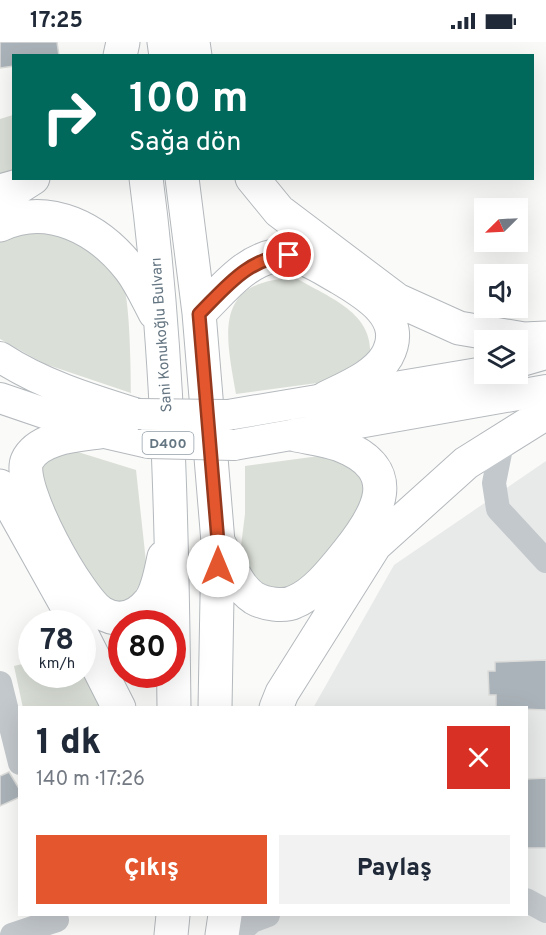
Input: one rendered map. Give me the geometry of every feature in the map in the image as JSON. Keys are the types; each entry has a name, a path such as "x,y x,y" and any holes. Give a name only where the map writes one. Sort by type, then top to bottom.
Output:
{"highway":[{"path":"0,191 22,185 30,180"},
{"name":"Sani Konukoğlu Bulvarı","path":"146,180 155,252 172,527 174,706"},
{"name":"D400","path":"182,180 199,314 218,542 215,706"},
{"path":"254,180 279,211 397,300 459,327 524,339 546,338"},
{"path":"0,225 19,220 55,217 96,236 131,271 160,321"},
{"path":"199,314 244,269 273,256 289,255 305,258 368,294 381,307 390,322 392,339 388,354 380,365 367,375 324,399"},
{"path":"277,706 282,693 375,545 466,463 546,413"},
{"path":"100,432 51,442 38,448 27,460 24,470 39,515 78,587 100,613 124,618 138,613 151,599 172,527"},
{"path":"218,542 241,585 255,599 276,604 294,603 311,591 335,568 364,531 381,495 379,478 370,462 340,445 296,435"},
{"path":"0,486 69,610"},
{"path":"96,663 118,706"},
{"path":"171,935 173,916"},
{"path":"206,935 207,916"},
{"path":"222,935 225,916"}],"main road":[{"path":"528,359 546,354"},
{"path":"0,357 22,371 71,393 138,414 228,416 474,374"},
{"path":"0,398 100,432 148,443 234,445 546,390"}],"street":[{"path":"502,442 494,483 498,508 546,561"},
{"path":"0,683 18,755"},
{"path":"528,892 546,892"},
{"path":"528,901 546,911"},
{"path":"237,935 252,921 264,916"},
{"path":"12,935 57,923"}],"shaded area":[{"path":"12,115 12,172 0,178 0,119"},
{"path":"62,230 88,247 111,268 123,286 129,320 131,393 45,364 0,339 0,242 7,236"},
{"path":"296,278 335,300 357,318 365,328 370,357 332,381 236,394 228,331 231,313 238,299 250,288 269,281"},
{"path":"65,448 136,470 147,571 132,597 116,605 106,598 84,568 38,476 46,455"},
{"path":"334,454 365,476 365,511 301,587 282,593 249,580 240,554 245,514 245,466"},
{"path":"546,461 546,935 231,935 232,916 528,916 528,706 314,706 394,565"},
{"path":"18,665 18,685 14,666"},
{"path":"96,687 104,706 23,706 19,688"}],"building":[{"path":"0,42 57,42 59,54 12,54 12,66 0,68"},
{"path":"546,660 546,710 528,709 528,706 496,706 496,695 489,695 488,671 495,671 495,662"},
{"path":"9,772 18,787 18,798 0,806 0,776"},
{"path":"546,778 546,848 528,848 528,779"}],"route":[{"path":"218,566 218,542 199,314 244,269 273,256 289,255"}]}
